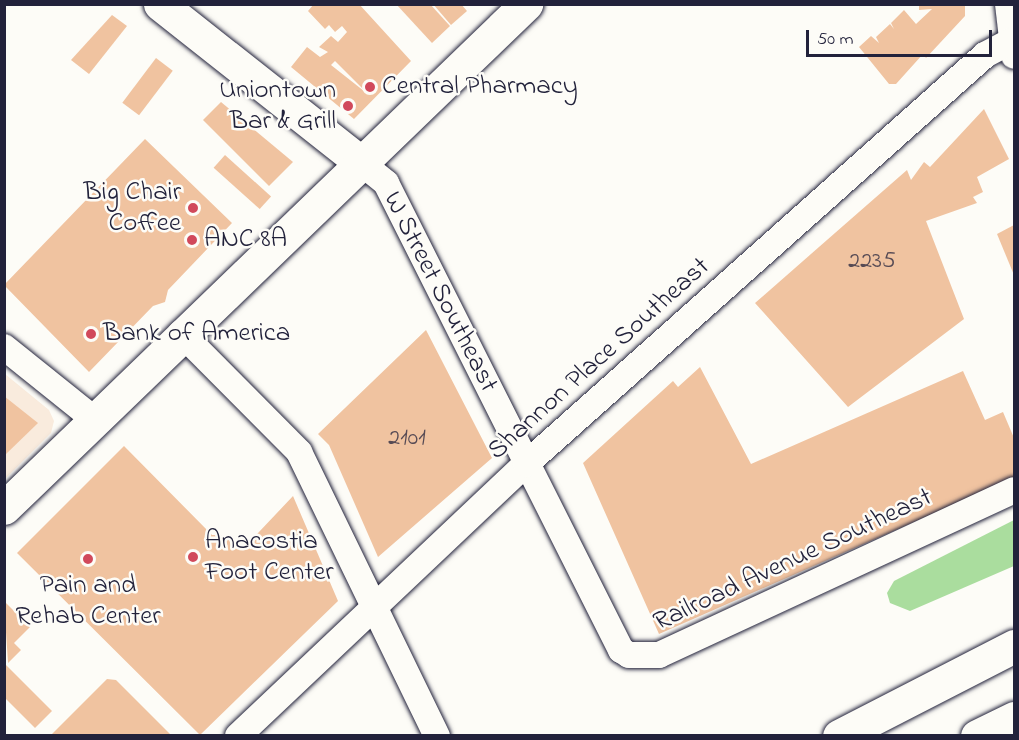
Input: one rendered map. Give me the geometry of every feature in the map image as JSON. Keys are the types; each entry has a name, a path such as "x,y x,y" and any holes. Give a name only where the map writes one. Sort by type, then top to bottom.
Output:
{"main road":[{"name":"W Street Southeast","path":"160,4 359,161"},
{"path":"4,508 359,161 526,4"},
{"path":"839,735 1014,646"},
{"path":"977,735 1014,717"}],"street":[{"path":"1008,4 1013,49"},
{"name":"Shannon Place Southeast","path":"238,735 371,606 526,464 985,55 1013,49"},
{"name":"W Street Southeast","path":"359,161 386,183 526,464"},
{"path":"181,333 299,452 371,606 437,735"},
{"path":"4,347 94,419"},
{"name":"Railroad Avenue Southeast","path":"526,464 621,650 636,657 659,655 1014,490"}],"shaded area":[{"path":"5,374 49,410 54,421 51,433 5,479"}],"green space":[{"path":"1014,520 1014,566 910,611 890,603 887,593 894,581"}],"building":[{"path":"314,4 359,4 411,61 354,119 291,67 307,47 320,57 328,52 319,47 331,36 338,42 347,32 342,26 335,32 329,25 325,29 308,11","holes":["335,61 369,95 331,65"]},
{"path":"396,4 430,4 450,26 432,43"},
{"path":"433,4 461,4 467,11 451,25"},
{"path":"919,4 965,4 965,16 926,58 923,54 896,84 889,84 859,47 871,36 879,43 876,37 890,24 894,29 891,23 904,10 916,24 932,9 919,10"},
{"path":"112,15 127,26 89,74 71,60"},
{"path":"156,58 173,71 139,115 122,103"},
{"path":"221,102 293,162 269,186 203,120"},
{"path":"984,109 1009,159 977,177 983,192 973,197 977,203 926,221 964,319 848,407 755,303 907,170 911,180 924,162 930,167"},
{"path":"145,139 232,223 168,290 165,302 153,306 89,372 4,285"},
{"path":"225,155 271,196 260,209 214,168"},
{"path":"1014,225 1014,275 997,234"},
{"path":"426,330 492,458 378,557 329,445 318,434"},
{"path":"700,367 751,464 963,371 985,420 1003,412 1014,438 1014,478 659,634 583,463 673,381 678,387"},
{"path":"4,396 38,423 4,456"},
{"path":"124,446 212,535 230,535 243,549 293,496 338,601 200,735 17,553"},
{"path":"4,601 30,627 14,643 21,650 8,663"},
{"path":"4,663 52,711 35,728 4,697"},
{"path":"107,679 116,680 172,736 50,736"}],"place":[{"name":"Central Pharmacy","path":"370,87"},
{"name":"Uniontown Bar & Grill","path":"348,106"},
{"name":"Big Chair Coffee","path":"193,208"},
{"name":"ANC 8A","path":"192,240"},
{"name":"Bank of America","path":"91,334"},
{"name":"Anacostia Foot Center","path":"193,557"},
{"name":"Pain and Rehab Center","path":"88,559"}]}
